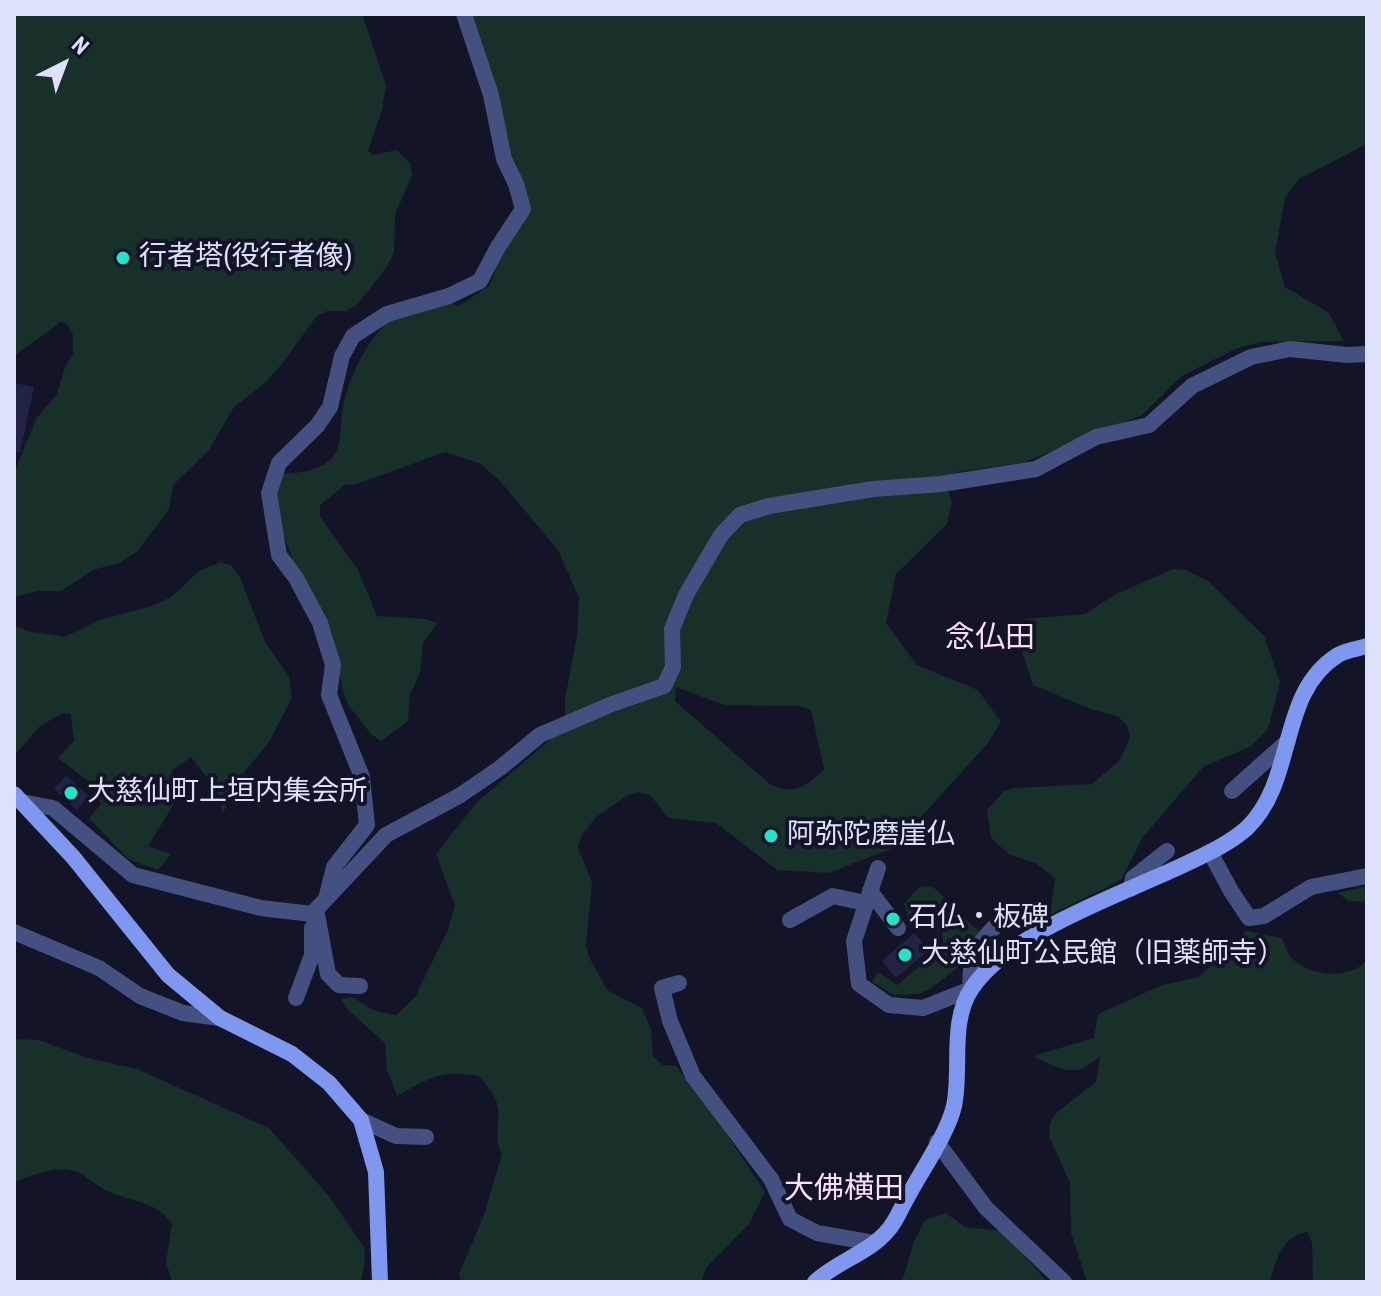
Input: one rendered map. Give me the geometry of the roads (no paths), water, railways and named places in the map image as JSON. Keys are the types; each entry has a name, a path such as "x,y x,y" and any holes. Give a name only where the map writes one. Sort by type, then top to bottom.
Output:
{"main road":[{"path":"815,1282 824,1273 874,1243 889,1229 937,1142 953,1108 958,1073 959,1017 971,989 995,962 1044,929 1210,852 1246,829 1263,809 1276,783 1302,694 1318,671 1341,654 1367,646"},
{"path":"18,798 73,857 168,975 220,1018 292,1054 329,1083 361,1120 376,1172 380,1282"}],"street":[{"path":"296,998 312,955 318,908 334,867 367,825 362,777 329,695 333,665 320,623 296,578 279,555 269,493 279,463 317,426 330,407 342,356 353,336 387,314 449,296 480,281 523,209 504,159 491,95 464,14"},
{"path":"18,798 53,808 133,875 261,908 318,908 386,835 459,796 540,735 664,686 673,667 672,629 686,595 721,535 740,515 769,506 873,489 941,484 1036,469 1096,437 1149,425 1192,386 1251,357 1290,349 1367,354"},
{"path":"1232,791 1288,741"},
{"path":"1131,889 1133,878 1167,851"},
{"path":"1210,852 1249,918 1264,916 1311,887 1367,876"},
{"path":"878,868 854,941 859,984 889,1005 923,1008 971,989 969,969 980,942 1009,912"},
{"path":"790,920 833,896 868,897 898,928"},
{"path":"318,908 328,974 339,985 360,986"},
{"path":"14,932 99,968 140,996 183,1013 220,1018"},
{"path":"679,983 662,988 670,1021 693,1076 771,1179 790,1219 817,1233 874,1243"},
{"path":"361,1120 396,1136 426,1137"},
{"path":"937,1142 986,1208 1064,1282"}],"place":[{"name":"行者塔(役行者像)","path":"123,258"},
{"name":"大慈仙町上垣内集会所","path":"71,793"},
{"name":"阿弥陀磨崖仏","path":"771,836"},
{"name":"石仏・板碑","path":"893,919"},
{"name":"大慈仙町公民館（旧薬師寺）","path":"905,955"}],"district":[{"name":"念仏田","path":"990,639"},
{"name":"大佛横田","path":"844,1190"}]}
